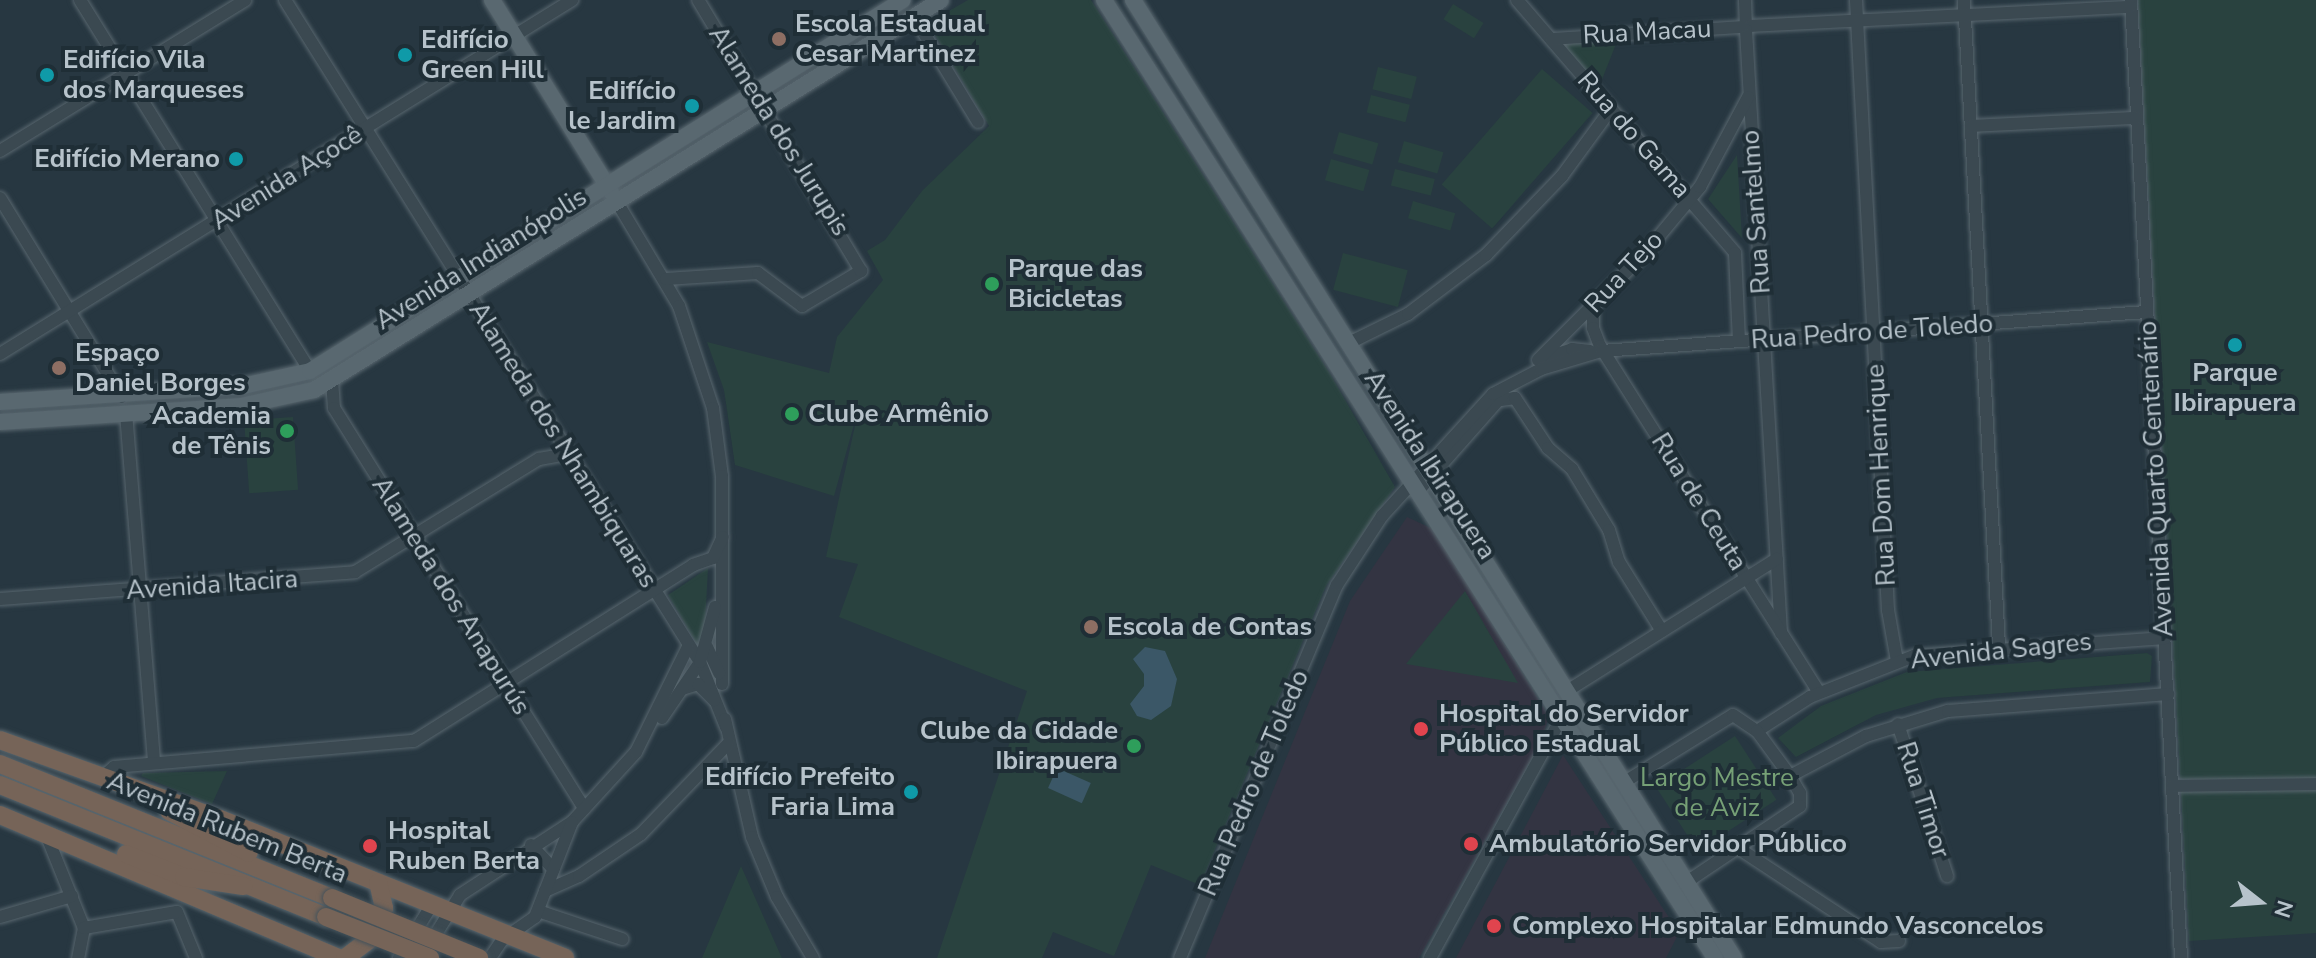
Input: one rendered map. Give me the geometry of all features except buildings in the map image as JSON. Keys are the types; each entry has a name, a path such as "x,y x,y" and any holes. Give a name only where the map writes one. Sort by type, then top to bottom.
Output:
{"highway":[{"name":"Avenida Rubem Berta","path":"0,740 84,770"},
{"name":"Avenida Rubem Berta","path":"0,764 479,958"},
{"path":"84,770 565,958"},
{"path":"84,770 196,824 290,880"},
{"name":"Avenida Rubem Berta","path":"0,785 430,958"},
{"path":"0,815 70,843 181,904 338,958"},
{"path":"70,843 93,842 201,882 254,885"},
{"path":"345,958 376,935 384,908 378,883"}],"main road":[{"path":"492,0 617,202"},
{"name":"Avenida Indianópolis","path":"0,402 124,405 265,403 332,380 941,0"},
{"name":"Avenida Ibirapuera","path":"1104,0 1715,958"},
{"name":"Avenida Ibirapuera","path":"1133,0 1734,958"},
{"name":"Avenida Indianópolis","path":"0,422 252,385 310,371 901,1"},
{"path":"1400,494 1418,488"},
{"path":"1562,717 1589,726"}],"street":[{"path":"80,0 310,371"},
{"path":"0,151 245,0"},
{"name":"Alameda dos Nhambiquaras","path":"285,0 566,454 700,662 726,727"},
{"name":"Avenida Açocê","path":"0,354 218,222 572,0"},
{"name":"Alameda dos Jurupis","path":"666,279 753,272 769,276 787,298 802,306 858,276 860,263 698,0"},
{"name":"Rua do Gama","path":"1517,0 1735,253"},
{"name":"Rua Santelmo","path":"1745,0 1781,633"},
{"name":"Rua Dom Henrique","path":"1856,0 1888,610 1897,661"},
{"path":"1964,0 1999,647"},
{"name":"Rua Macau","path":"1551,39 2131,4"},
{"name":"Avenida Quarto Centenário","path":"2131,4 2181,958"},
{"path":"914,17 978,122"},
{"name":"Rua Tejo","path":"1539,365 1690,200 1718,161 1749,94"},
{"path":"1349,343 1408,314 1486,255 1562,176 1611,109"},
{"path":"1971,126 2137,118"},
{"path":"0,198 124,405 154,762"},
{"path":"617,202 666,279 691,333 713,408 722,476 722,684 728,744 763,865 813,958"},
{"path":"1739,341 1735,253 1759,252"},
{"name":"Rua de Ceuta","path":"1593,306 1593,328 1600,352 1819,692"},
{"name":"Rua Pedro de Toledo","path":"1418,488 1428,469 1493,394 1539,365 1572,349 1600,352 2146,312"},
{"path":"1515,398 1519,387 1539,365"},
{"name":"Alameda dos Anapurús","path":"332,380 334,408 584,808"},
{"name":"Rua Pedro de Toledo","path":"1428,469 1501,400 1507,387"},
{"path":"1501,400 1515,398"},
{"path":"1515,398 1548,448 1572,469 1609,530 1619,562 1662,631"},
{"name":"Avenida Itacira","path":"0,599 336,576 355,572 539,459 566,454"},
{"name":"Rua Pedro de Toledo","path":"1180,958 1318,626 1353,558 1400,494"},
{"path":"103,777 114,767 154,762 402,745 506,684 653,590 713,558 723,537"},
{"path":"650,727 682,689 707,647 721,575 713,558"},
{"path":"1567,691 1777,559"},
{"name":"Avenida Sagres","path":"1757,731 1819,692 1897,661 1999,647 2165,638"},
{"path":"490,958 507,936 531,922 572,822 636,752 688,647"},
{"path":"707,647 722,684"},
{"path":"682,689 702,686 721,710"},
{"name":"Avenida Sagres","path":"1790,776 1898,724 1959,709 2168,694"},
{"path":"1623,783 1729,715 1743,717 1790,776 1800,793 1800,806 1687,882"},
{"path":"1430,958 1562,717"},
{"name":"Rua Timor","path":"1898,724 1947,876"},
{"path":"545,891 579,876 641,834 728,744"},
{"path":"2172,786 2316,784"},
{"path":"399,958 439,909 531,845 572,822"},
{"path":"46,833 84,928 78,958"},
{"path":"531,845 553,869"},
{"path":"1738,848 1881,942 1899,941"},
{"path":"0,917 72,896"},
{"path":"84,928 181,904 196,958"},
{"path":"421,958 439,909"},
{"path":"538,911 622,939"}],"shaded area":[{"name":"Hospital do Servidor Público Estadual","path":"1407,517 1433,529 1549,716 1541,742 1419,958 1205,958 1350,601"},
{"path":"1145,647 1165,651 1177,679 1171,706 1151,720 1137,716 1130,704 1144,686 1144,674 1133,659"},
{"name":"Hospital do Servidor Público Estadual","path":"1563,755 1679,933 1666,958 1456,958"},
{"path":"1057,768 1091,783 1082,803 1048,788"}],"green space":[{"path":"968,0 1091,0 1329,372 1395,487 1326,586 1200,885 1151,865 1114,956 1053,932 1042,958 937,958 1027,691 839,617 858,564 826,557 860,403 834,496 735,465 724,390 707,342 829,373 837,337 883,280 867,251 885,240 922,191 989,126 928,23"},
{"name":"Parque Ibirapuera","path":"2138,0 2316,0 2316,933 2189,941"},
{"path":"1453,4 1484,23 1474,38 1443,19"},
{"path":"1618,39 1599,87 1561,43"},
{"path":"1378,67 1417,77 1411,99 1372,89"},
{"path":"1542,69 1593,113 1492,228 1442,184"},
{"path":"1371,95 1410,105 1405,122 1367,112"},
{"path":"1339,132 1378,143 1372,164 1333,153"},
{"path":"1404,141 1443,152 1437,173 1398,162"},
{"path":"1737,155 1742,238 1708,199"},
{"path":"1331,159 1369,170 1363,191 1325,180"},
{"path":"1395,169 1435,179 1431,195 1391,185"},
{"path":"1413,201 1455,213 1450,230 1408,218"},
{"path":"1343,253 1408,270 1398,307 1333,290"},
{"path":"293,417 298,490 249,493 244,420"},
{"path":"708,568 704,643 698,646 668,595"},
{"path":"1465,591 1518,683 1406,664"},
{"path":"2147,653 2152,656 2150,682 1937,698 1876,715 1796,757 1778,738 1821,706 1907,672"},
{"name":"Largo Mestre de Aviz","path":"1735,736 1776,800 1698,851 1656,787"},
{"path":"227,771 212,804 141,776 143,773"},
{"path":"741,866 781,956 782,958 702,958"}],"place":[{"name":"Escola Estadual Cesar Martinez","path":"779,39"},
{"name":"Edifício Green Hill","path":"405,55"},
{"name":"Edifício Vila dos Marqueses","path":"47,75"},
{"name":"Edifício le Jardim","path":"692,106"},
{"name":"Edifício Merano","path":"236,159"},
{"name":"Parque das Bicicletas","path":"992,284"},
{"name":"Parque Ibirapuera","path":"2235,345"},
{"name":"Espaço Daniel Borges","path":"59,368"},
{"name":"Clube Armênio","path":"792,414"},
{"name":"Academia de Tênis","path":"287,431"},
{"name":"Escola de Contas","path":"1091,627"},
{"name":"Hospital do Servidor Público Estadual","path":"1421,729"},
{"name":"Clube da Cidade Ibirapuera","path":"1134,746"},
{"name":"Edifício Prefeito Faria Lima","path":"911,792"},
{"name":"Ambulatório Servidor Público","path":"1471,844"},
{"name":"Hospital Ruben Berta","path":"370,846"},
{"name":"Complexo Hospitalar Edmundo Vasconcelos","path":"1494,926"}]}
